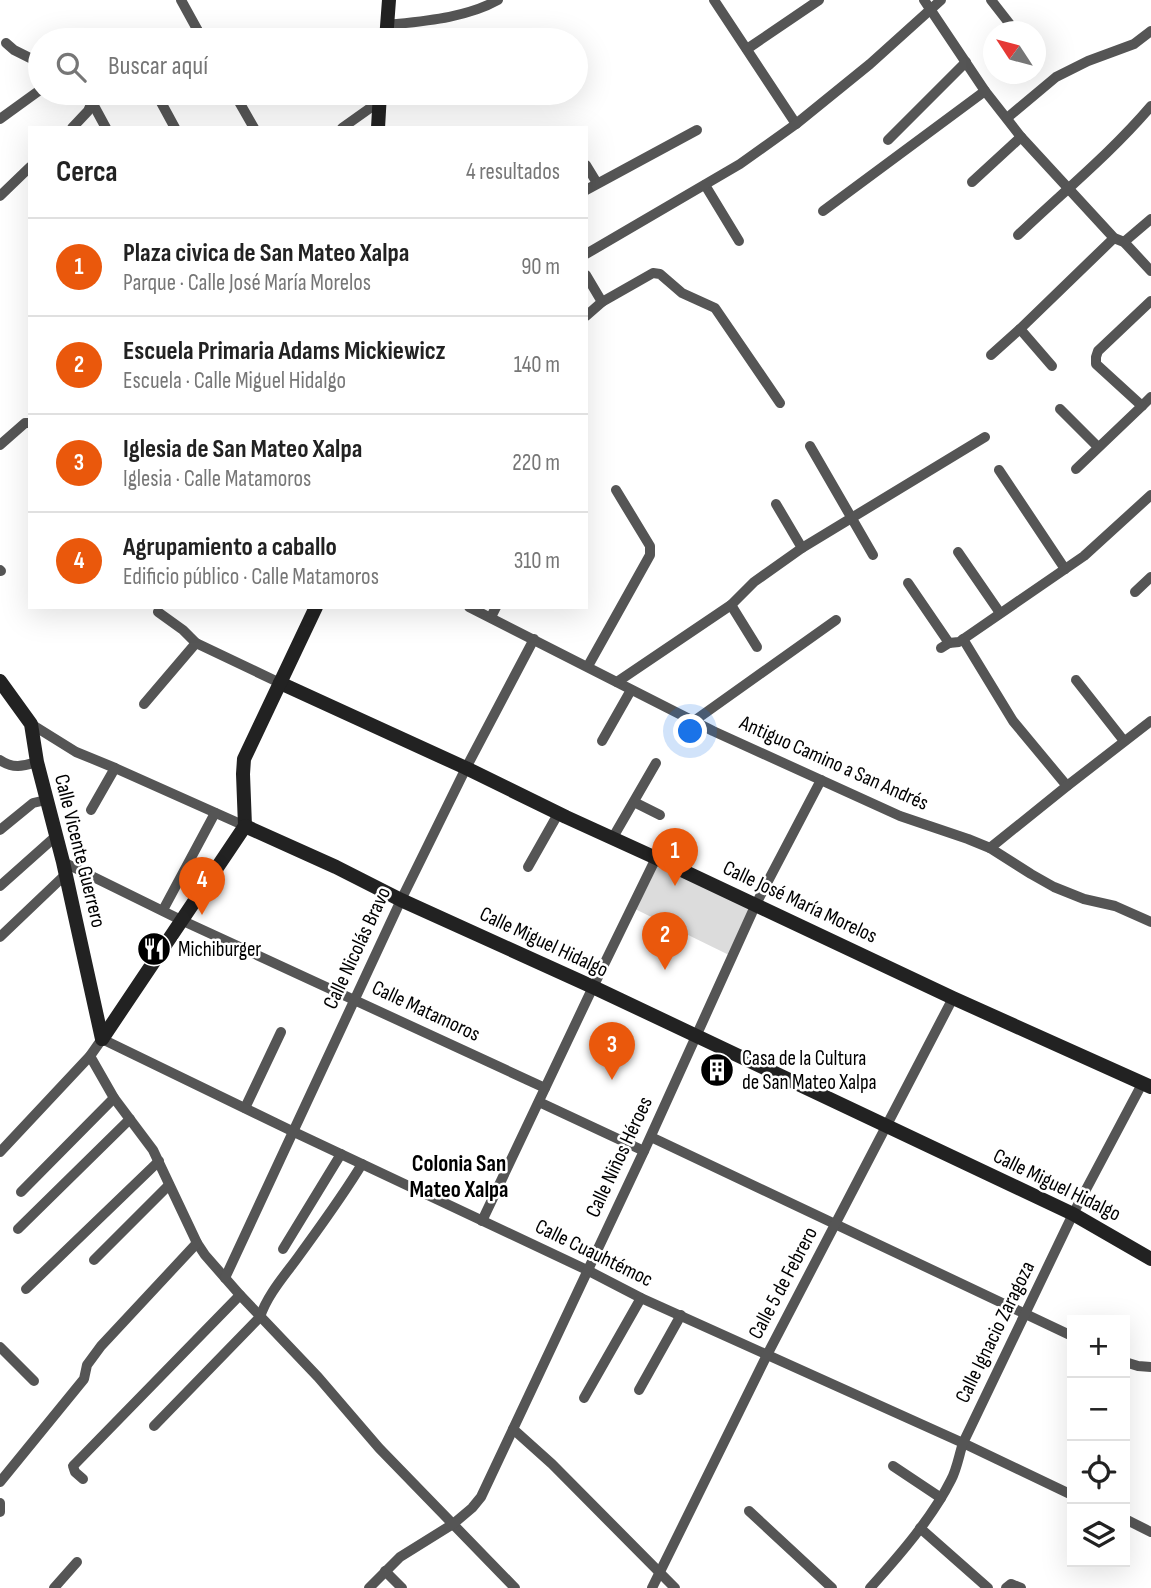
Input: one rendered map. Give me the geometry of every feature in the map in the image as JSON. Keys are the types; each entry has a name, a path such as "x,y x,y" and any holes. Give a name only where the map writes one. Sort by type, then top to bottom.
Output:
{"main road":[{"path":"387,28 389,0"},
{"path":"378,126 379,105"},
{"path":"102,1039 245,826 244,759 315,609"},
{"name":"Calle Vicente Guerrero","path":"0,681 31,724 37,762 102,1039"},
{"name":"Calle José María Morelos","path":"279,683 1146,1086"},
{"name":"Calle Miguel Hidalgo","path":"245,826 1073,1214 1151,1258"}],"street":[{"path":"181,0 196,28"},
{"path":"387,25 458,14 498,0"},
{"path":"714,0 796,124"},
{"path":"747,49 819,0"},
{"path":"924,0 985,91 1021,136 1114,238 1124,242 1151,271"},
{"path":"588,253 740,164 796,124 870,64 941,0"},
{"path":"991,0 1007,21"},
{"path":"1007,118 1056,77 1088,61 1135,44 1151,31"},
{"path":"6,43 28,57"},
{"path":"888,140 966,62"},
{"path":"823,211 985,91"},
{"path":"0,119 28,99"},
{"path":"74,126 92,105"},
{"path":"94,105 105,126"},
{"path":"163,105 174,126"},
{"path":"240,105 253,126"},
{"path":"344,126 370,105"},
{"path":"1018,234 1149,113"},
{"path":"588,189 697,130"},
{"path":"972,181 1021,136"},
{"path":"588,168 597,183"},
{"path":"0,196 28,169"},
{"path":"705,185 739,240"},
{"path":"1124,242 1151,219"},
{"path":"991,355 1114,238"},
{"path":"588,314 603,302 653,273 660,274 682,293 715,308 780,403"},
{"path":"588,278 603,302"},
{"path":"1142,406 1097,363 1096,357 1098,351 1151,302"},
{"path":"1020,329 1052,366"},
{"path":"1076,469 1151,397"},
{"path":"1060,409 1098,447"},
{"path":"0,445 28,423"},
{"path":"617,682 730,605 754,582 802,548 985,437"},
{"path":"810,446 873,555"},
{"path":"999,470 1065,569"},
{"path":"588,666 650,555 650,546 616,490"},
{"path":"908,583 945,645 955,643 1084,556 1151,495"},
{"path":"776,504 802,548"},
{"path":"958,552 1000,613"},
{"path":"1135,592 1151,577"},
{"path":"730,605 757,647"},
{"path":"158,612 197,643 279,683"},
{"name":"Antiguo Camino a San Andrés","path":"493,612 534,639 694,721 900,816 990,848 1054,887 1084,899 1115,906 1151,922"},
{"path":"694,721 836,620"},
{"name":"Calle Nicolás Bravo","path":"226,1278 401,900 534,639"},
{"path":"963,639 1013,721 1067,786"},
{"path":"144,704 197,643"},
{"path":"1076,680 1124,741"},
{"path":"603,741 631,690"},
{"path":"990,848 1151,721"},
{"name":"Calle Miguel Hidalgo","path":"31,724 76,752 245,826"},
{"path":"0,760 13,766 37,762"},
{"path":"612,839 656,763"},
{"path":"91,810 116,768"},
{"name":"Calle Niños Héroes","path":"369,1588 400,1557 453,1524 481,1497 651,1137 755,904 821,780"},
{"path":"0,830 33,803 46,800"},
{"path":"634,802 660,815"},
{"path":"163,911 215,813"},
{"path":"528,867 558,814"},
{"path":"0,886 55,837"},
{"path":"482,1221 656,858"},
{"path":"0,937 64,868"},
{"name":"Calle Matamoros","path":"64,868 545,1087"},
{"name":"Calle 5 de Febrero","path":"652,1588 767,1355 953,998"},
{"path":"245,1108 281,1032"},
{"path":"0,1152 90,1056 102,1039"},
{"name":"Calle Cuauhtémoc","path":"102,1039 587,1270 640,1298 1067,1493"},
{"path":"90,1056 114,1098 153,1150 197,1243 240,1296 318,1377 379,1448 515,1588"},
{"name":"Calle Ignacio Zaragoza","path":"870,1588 942,1498 953,1477 962,1443 1073,1214 1146,1086"},
{"path":"20,1192 114,1098"},
{"path":"539,1102 644,1151"},
{"path":"18,1229 130,1119"},
{"path":"651,1137 1067,1334"},
{"path":"282,1249 341,1154"},
{"path":"26,1289 159,1161"},
{"path":"154,1426 260,1317 275,1289 362,1164"},
{"path":"94,1260 169,1185"},
{"path":"0,1482 84,1379 87,1365 101,1346 197,1243"},
{"path":"83,1479 73,1466 240,1296"},
{"path":"584,1398 640,1298"},
{"path":"639,1390 681,1315"},
{"path":"0,1347 34,1381"},
{"path":"1130,1364 1151,1367"},
{"path":"513,1429 552,1464 674,1588"},
{"path":"893,1466 942,1498"},
{"path":"0,1503 0,1512"},
{"path":"749,1511 832,1588"},
{"path":"1130,1522 1151,1532"},
{"path":"920,1528 988,1588"},
{"path":"54,1588 77,1562"},
{"path":"385,1572 402,1588"},
{"path":"1006,1588 1011,1584 1021,1588"}],"shaded area":[{"path":"656,863 752,910 729,955 635,909"}],"place":[{"name":"Plaza civica de San Mateo Xalpa","path":"675,886"},
{"name":"Agrupamiento a caballo","path":"202,915"},
{"name":"Michiburger","path":"154,949"},
{"name":"Escuela Primaria Adams Mickiewicz","path":"665,970"},
{"name":"Casa de la Cultura de San Mateo Xalpa","path":"717,1070"},
{"name":"Iglesia de San Mateo Xalpa","path":"612,1080"}],"district":[{"name":"Colonia San Mateo Xalpa","path":"459,1177"}]}
